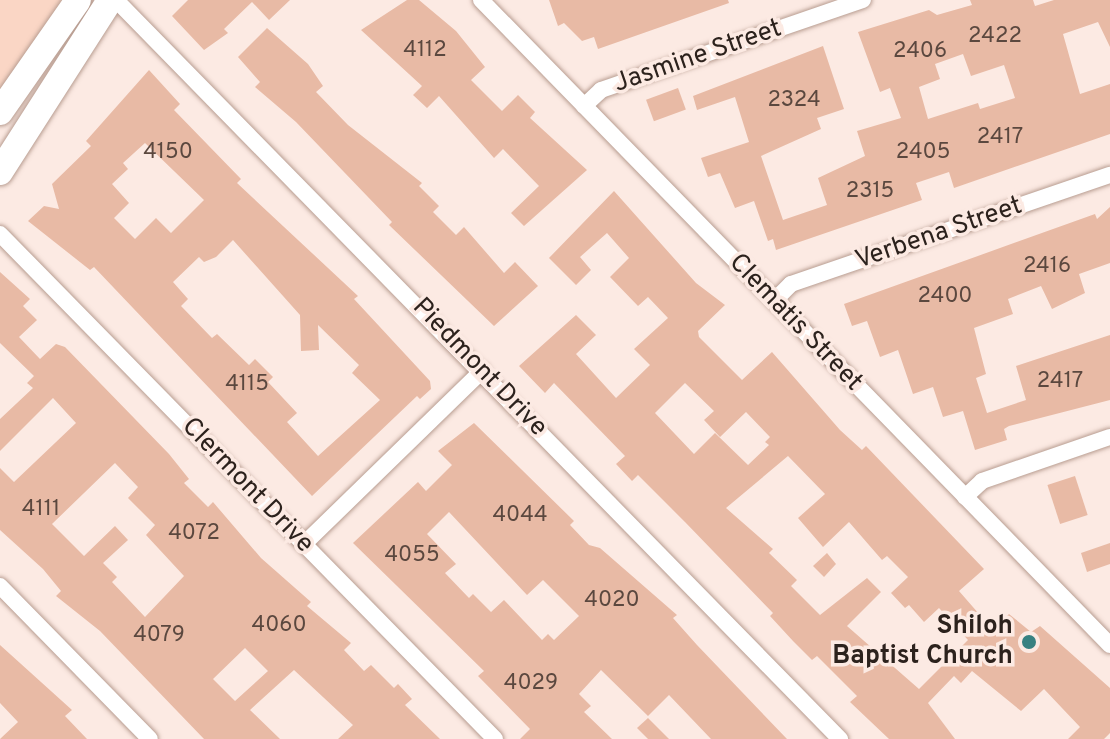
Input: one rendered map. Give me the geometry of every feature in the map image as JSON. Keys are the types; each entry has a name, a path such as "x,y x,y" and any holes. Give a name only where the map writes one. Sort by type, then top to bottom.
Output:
{"main road":[{"path":"0,112 78,0"},
{"path":"0,172 110,0"}],"street":[{"name":"Piedmont Drive","path":"116,0 840,739"},
{"name":"Clematis Street","path":"481,0 1110,645"},
{"name":"Jasmine Street","path":"584,106 601,90 863,0"},
{"name":"Verbena Street","path":"774,301 791,284 1110,175"},
{"name":"Clermont Drive","path":"0,234 495,739"},
{"path":"304,544 482,371"},
{"path":"965,497 982,481 1110,437"},
{"path":"0,586 150,739"}],"shaded area":[{"path":"0,0 78,0 0,112"}],"building":[{"path":"188,0 290,0 269,20 252,2 224,29 228,33 204,50 172,16"},
{"path":"407,0 419,0 456,31 485,67 471,80 502,111 518,95 535,112 530,118 587,170 524,226 511,213 539,186 503,149 494,158 439,96 427,108 413,95 422,86 361,30"},
{"path":"549,0 728,0 729,3 598,49 594,37 582,41 564,23 558,26"},
{"path":"970,0 1033,0 1035,6 1054,0 1110,0 1110,47 1098,22 1063,34 1080,94 1110,84 1110,134 954,188 949,172 916,183 922,200 776,250 773,239 768,241 754,201 735,208 720,173 708,177 701,158 749,142 735,97 697,110 693,96 823,46 844,109 817,118 821,129 761,156 783,220 827,205 818,178 865,156 857,131 901,118 890,88 880,92 858,32 929,10 937,15 972,5","holes":["963,54 971,76 1004,65 1015,98 980,109 978,103 928,119 919,87 940,79 935,64"]},
{"path":"267,28 308,64 323,86 316,92 348,125 422,183 419,186 439,206 433,212 456,235 464,227 504,273 515,262 538,286 494,326 389,225 392,222 296,122 255,87 260,82 238,57"},
{"path":"149,70 180,104 174,110 241,179 237,183 358,296 354,299 430,381 431,389 420,399 417,396 312,496 94,267 90,270 28,221 44,206 59,209 52,184 91,146 86,141","holes":["145,143 204,200 171,233 156,218 135,239 114,218 129,203 112,184 128,169 123,163","233,240 300,315 301,351 319,350 318,325 359,365 352,373 380,400 318,456 287,422 297,413 268,382 273,377 255,359 249,365 217,334 212,338 181,306 188,299 173,282 199,257 204,262 216,257"]},
{"path":"678,88 686,110 654,121 646,100"},
{"path":"614,191 696,283 725,305 698,331 699,337 742,380 772,352 840,430 862,450 866,446 984,569 959,591 993,630 1009,614 1031,632 1040,626 1110,688 1110,733 1104,739 1068,739 1080,727 1044,689 1021,711 972,671 961,683 954,676 928,703 955,739 889,739 850,702 857,696 817,656 812,660 793,641 770,616 773,613 685,522 638,475 632,481 616,464 625,456 554,383 545,393 519,366 576,315 596,335 576,354 616,398 650,365 634,349 668,318 648,297 638,306 610,277 629,258 607,233 580,257 591,270 576,285 549,258","holes":["685,383 714,411 704,420 720,437 746,412 770,437 765,442 769,445 748,465 715,433 694,454 655,413","788,456 825,494 798,518 823,547 849,522 882,560 887,556 908,577 891,593 905,608 909,605 924,622 939,608 968,640 919,689 847,626 881,592 867,578 820,615 791,586 797,580 769,553 773,549 726,508"]},
{"path":"1110,207 1110,263 1079,274 1085,293 1052,309 1041,286 1008,299 1013,314 974,328 986,374 976,378 987,413 1026,400 1016,366 1110,335 1110,400 1009,426 1004,429 1007,440 975,450 963,411 943,417 933,387 913,394 898,350 880,357 867,321 852,326 844,304 1095,214 1097,219"},
{"path":"0,272 30,299 23,306 37,320 19,337 40,359 56,344 65,347 169,454 189,479 184,483 208,507 213,502 261,558 311,602 307,606 351,643 344,650 364,671 371,665 394,688 398,684 412,699 405,705 440,739 338,739 353,725 294,670 250,710 280,739 204,739 100,631 56,596 61,591 43,569 0,530 0,468 14,482 76,423 53,398 0,451 0,419 33,388 27,383 34,376 0,343","holes":["115,463 138,487 128,498 155,525 146,535 184,576 145,617 112,582 117,577 103,563 128,540 115,526 84,556 52,524","245,648 268,671 235,701 213,679"]},
{"path":"474,423 574,521 570,525 589,545 600,548 677,615 673,618 787,739 711,739 669,695 648,716 601,670 579,694 591,706 584,712 612,739 520,739 530,729 478,676 484,671 353,543 418,482 426,491 452,465 438,451","holes":["449,512 527,595 543,580 579,616 554,640 548,634 542,640 504,600 491,612 473,594 469,598 445,573 456,564 427,534"]},
{"path":"1075,476 1088,515 1060,524 1047,485"},
{"path":"1110,543 1110,564 1087,572 1081,553"},
{"path":"827,553 836,564 824,577 813,566"},
{"path":"0,645 72,710 65,716 87,739 0,739 18,722 0,703"},
{"path":"648,718 669,739 648,739 637,728"}],"place":[{"name":"Shiloh Baptist Church","path":"1029,642"}]}
